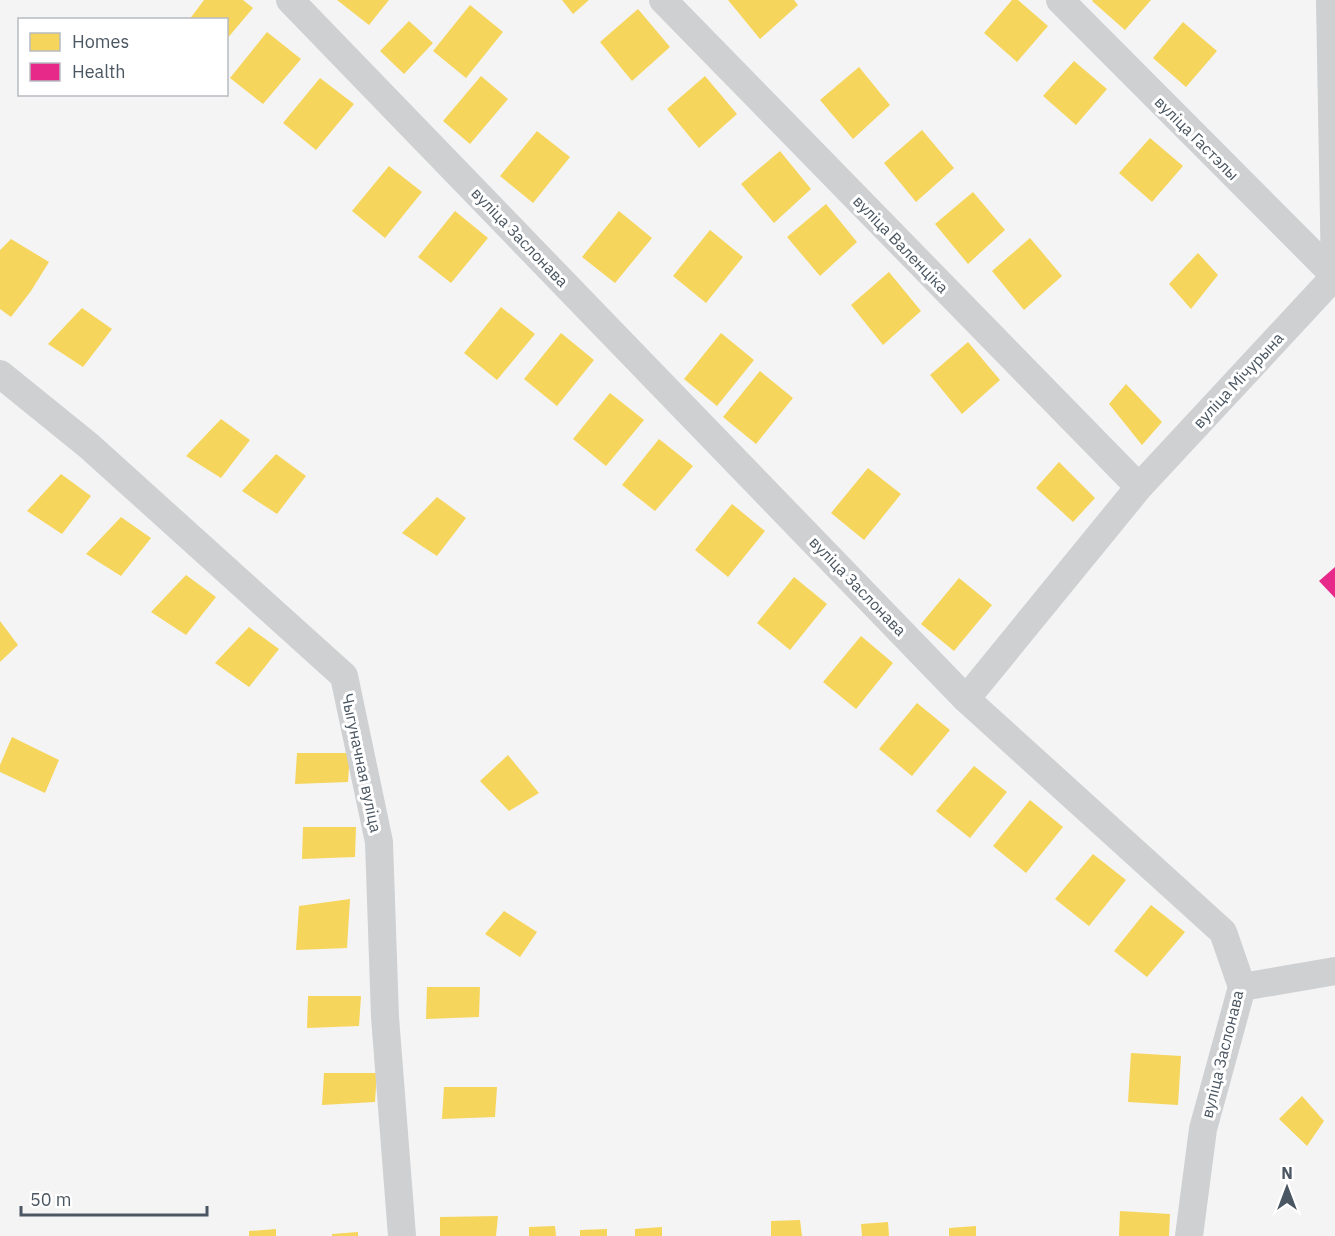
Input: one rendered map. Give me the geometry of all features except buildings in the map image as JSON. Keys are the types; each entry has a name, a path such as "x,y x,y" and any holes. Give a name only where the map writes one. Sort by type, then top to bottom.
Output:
{"street":[{"name":"вуліца Заслонава","path":"290,0 966,699 1222,932 1242,987 1203,1129 1189,1236"},
{"name":"вуліца Валенціка","path":"663,0 1139,487"},
{"name":"вуліца Гастэлы","path":"1060,0 1335,276"},
{"path":"1330,0 1335,276"},
{"name":"вуліца Мічурына","path":"966,699 1139,487 1335,276"},
{"name":"Чыгуначная вуліца","path":"0,374 89,446 344,676 379,842 385,1017 402,1236"},
{"path":"1242,987 1335,971"}]}
